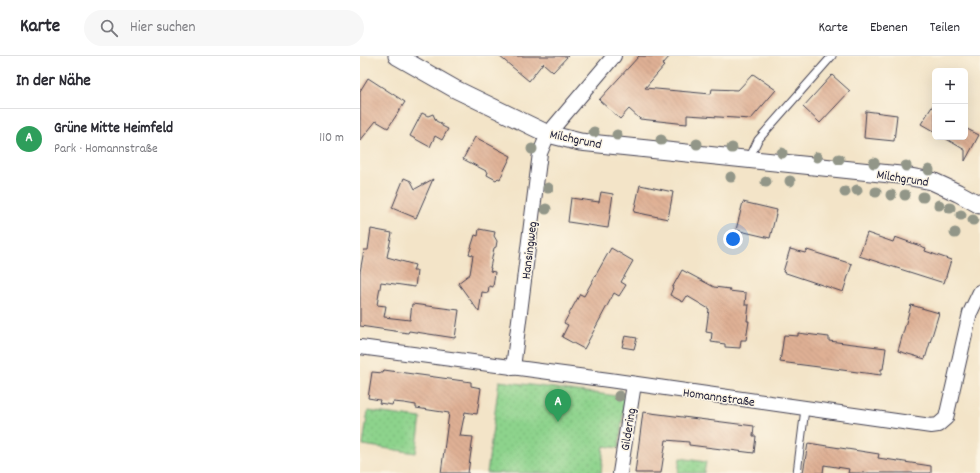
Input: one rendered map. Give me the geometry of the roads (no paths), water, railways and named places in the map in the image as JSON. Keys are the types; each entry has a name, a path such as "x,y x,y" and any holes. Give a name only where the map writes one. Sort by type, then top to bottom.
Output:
{"street":[{"name":"Milchgrund","path":"397,56 455,89 548,134 580,142 900,175 932,181 980,205"},
{"name":"Hansingweg","path":"513,368 540,153 548,134 614,56"},
{"name":"Homannstraße","path":"360,347 609,380 931,426 938,425 946,418 970,313 980,292"},
{"name":"Gildering","path":"620,473 634,384"}],"lane":[{"path":"749,160 758,140 832,56"},
{"path":"797,473 805,409"}],"place":[{"name":"Grüne Mitte Heimfeld","path":"558,422"}]}
